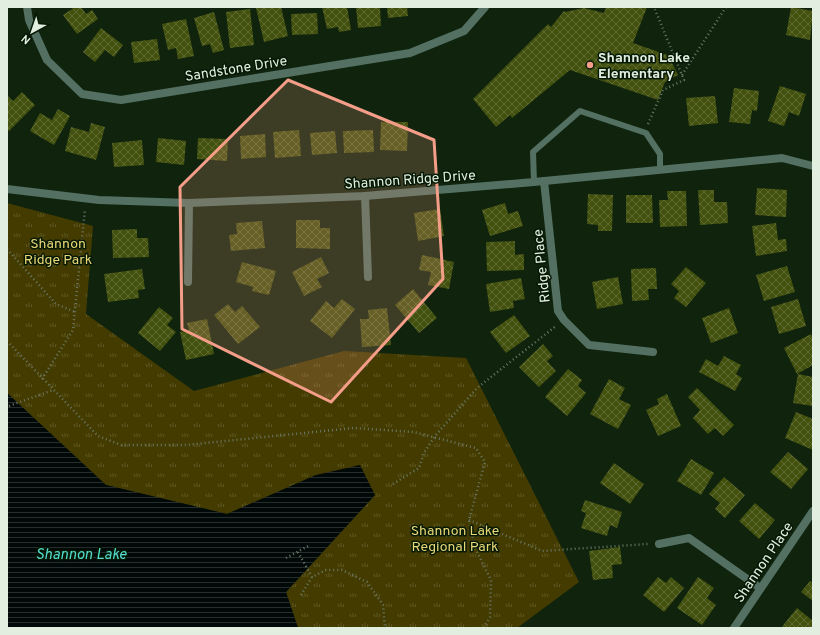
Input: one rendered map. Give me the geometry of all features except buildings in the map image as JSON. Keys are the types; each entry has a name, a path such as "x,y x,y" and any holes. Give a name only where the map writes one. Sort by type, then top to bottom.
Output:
{"street":[{"name":"Sandstone Drive","path":"27,7 29,20 47,60 82,94 121,100 410,53 464,31 485,7"},
{"name":"Shannon Ridge Drive","path":"7,189 86,199 189,203 364,196 534,182 782,158 813,166"},
{"name":"Ridge Place","path":"544,181 558,311 564,320 589,345 653,352"},
{"path":"364,196 368,277"},
{"path":"188,282 189,203"},
{"name":"Shannon Place","path":"734,628 813,511"},
{"path":"659,544 689,538 760,588"}],"lane":[{"path":"534,182 533,152 580,111 646,133 660,154 660,170"}],"path":[{"path":"641,122 648,124 664,90 684,80 654,7"},
{"path":"682,76 726,7"},
{"path":"42,379 73,330 86,199"},
{"path":"7,249 56,304 75,312"},
{"path":"393,484 419,468 424,453 435,436 477,388 564,320"},
{"path":"7,341 98,436 121,445 186,445 353,428 414,432 435,436 476,448 485,462 469,520 475,548 491,580 490,617 484,628"},
{"path":"9,406 53,390"},
{"path":"469,520 542,551 659,544"},
{"path":"286,558 310,545"},
{"path":"298,552 312,577"},
{"path":"301,595 312,577 326,570 342,570 367,582 383,605 385,628"}],"highlighted area":[{"path":"288,80 434,140 443,279 331,402 182,329 180,187"}],"green space":[{"name":"Shannon Lake Regional Park","path":"7,203 93,226 86,314 194,391 344,351 466,358 579,582 517,628 298,628 286,592 375,495 316,475 227,514 106,485 7,393"}],"water":[{"name":"Shannon Lake","path":"7,393 106,485 227,514 316,475 360,465 375,495 286,592 298,628 7,628"}],"place":[{"name":"Shannon Lake Elementary","path":"590,65"}],"park label":[{"name":"Shannon Ridge Park","path":"58,252"}]}
